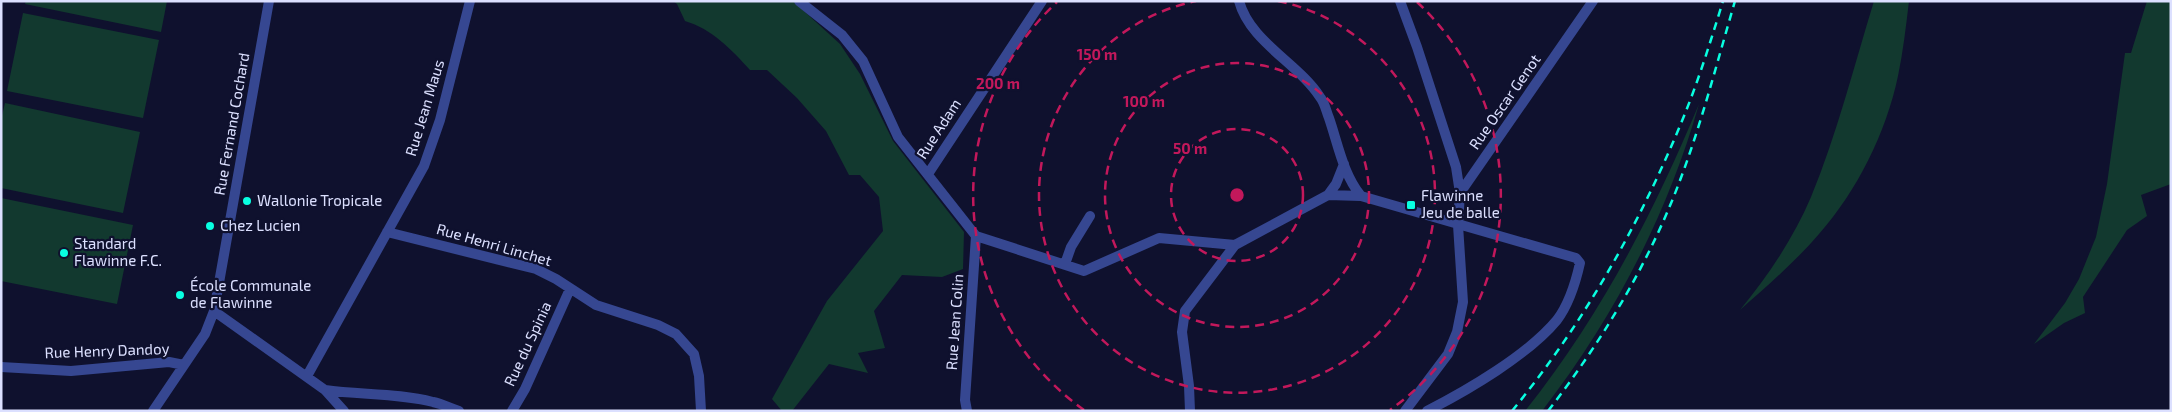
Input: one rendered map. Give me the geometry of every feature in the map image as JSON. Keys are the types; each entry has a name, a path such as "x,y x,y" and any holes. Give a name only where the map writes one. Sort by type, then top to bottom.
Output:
{"street":[{"name":"Rue Fernand Cochard","path":"153,411 205,334 214,311 269,1"},
{"name":"Rue Jean Maus","path":"307,376 424,166 440,120 470,1"},
{"path":"799,1 842,35 863,61 898,137 976,236 1084,271 1159,238 1235,245"},
{"name":"Rue Adam","path":"928,174 1042,1"},
{"path":"1239,1 1258,35 1308,79 1322,99 1344,164 1355,189 1361,196"},
{"path":"1400,1 1456,167 1460,193 1458,225 1463,302 1458,332 1448,354 1405,411"},
{"name":"Rue Oscar Genot","path":"1460,193 1593,1"},
{"path":"1190,411 1190,386 1182,332 1185,311 1235,245 1328,195 1336,184 1344,164"},
{"path":"1328,195 1361,196 1576,258 1580,263 1575,282 1557,319 1533,343 1471,388 1427,411"},
{"path":"1065,264 1071,247 1090,216"},
{"name":"Rue Henri Linchet","path":"387,232 536,269 596,304 676,334 694,354 699,376 701,411"},
{"name":"Rue Jean Colin","path":"967,411 965,400 976,236"},
{"name":"Rue du Spinia","path":"512,411 525,389 570,289"},
{"path":"214,311 307,376 325,390 344,411"},
{"name":"Rue Henry Dandoy","path":"1,367 71,371 168,362 184,365"},
{"path":"325,390 399,396 433,402 459,411"}],"green space":[{"path":"26,1 167,1 161,32 25,4"},
{"path":"673,1 793,1 840,44 860,74 893,141 964,232 963,269 942,277 902,275 874,311 885,348 858,353 868,373 829,364 792,411 782,411 772,399 827,301 883,231 879,197 860,175 849,175 826,131 797,98 767,70 750,70 728,47 712,34 685,21 677,4"},
{"path":"1874,1 1909,1 1898,76 1878,140 1858,180 1833,217 1781,274 1740,310 1779,256 1796,228 1811,197 1837,124"},
{"path":"2147,1 2171,1 2171,184 2141,195 2147,216 2127,230 2083,297 2085,313 2064,323 2034,344 2065,303 2079,279 2096,237 2107,184 2125,53 2131,53"},
{"path":"23,13 159,40 143,118 7,91"},
{"path":"5,103 140,132 123,213 1,188 1,120"},
{"path":"1699,104 1686,146 1654,226 1614,303 1568,376 1542,411 1525,411 1577,339 1623,264 1663,185"},
{"name":"Standard Flawinne F.C.","path":"1,198 133,225 117,304 1,281"}],"railway":[{"path":"1512,411 1563,343 1587,307 1630,233 1684,116 1700,74 1723,1"},
{"path":"1548,411 1606,328 1656,238 1690,154 1735,1"}],"place":[{"name":"Wallonie Tropicale","path":"247,201"},
{"name":"Flawinne Jeu de balle","path":"1411,205"},
{"name":"Chez Lucien","path":"210,226"},
{"name":"Standard Flawinne F.C.","path":"64,253"},
{"name":"École Communale de Flawinne","path":"180,295"}]}
